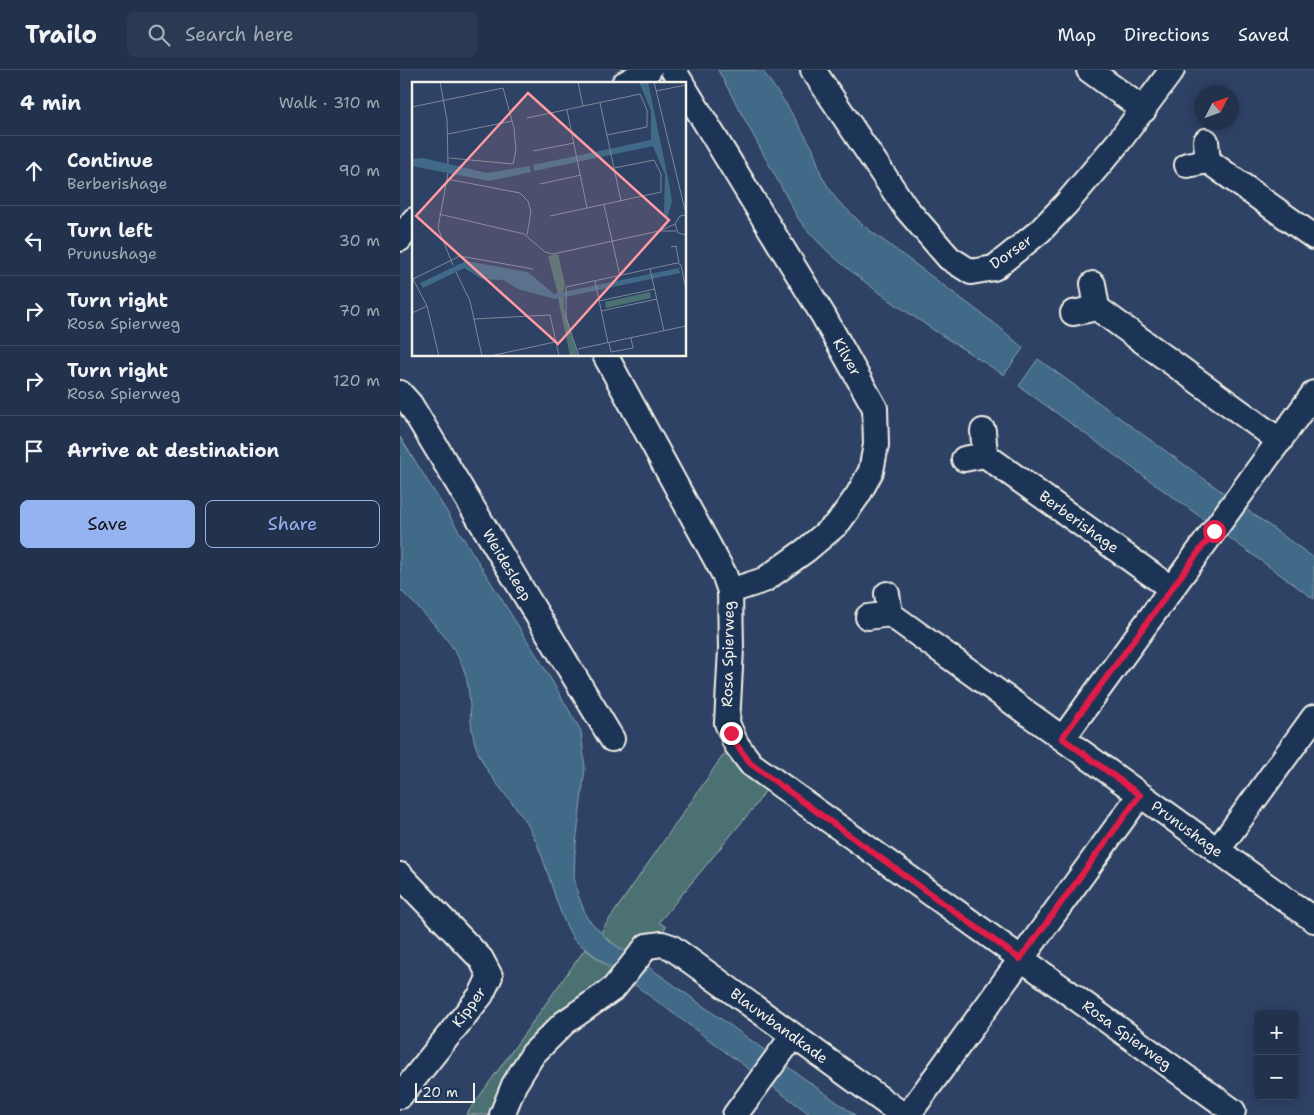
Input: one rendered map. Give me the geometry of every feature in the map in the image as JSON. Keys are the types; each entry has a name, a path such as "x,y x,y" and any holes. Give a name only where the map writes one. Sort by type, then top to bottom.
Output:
{"street":[{"path":"628,82 649,70"},
{"path":"674,70 681,82"},
{"name":"Dorser","path":"813,70 905,207 949,258 971,272 994,268 1040,231 1066,204 1144,110 1172,70"},
{"path":"1089,70 1144,110"},
{"name":"Kilver","path":"686,91 823,315 875,408 876,445 871,471 858,495 838,523 806,550 764,580 730,590"},
{"path":"1200,156 1314,238"},
{"path":"400,239 412,223"},
{"path":"1093,284 1097,308 1280,441"},
{"path":"1072,313 1097,308"},
{"name":"Rosa Spierweg","path":"605,356 724,574 730,590 731,650 727,723 736,744 751,764 1020,959 1240,1114"},
{"name":"Weidesleep","path":"400,393 410,404 612,738"},
{"path":"1062,738 1314,393"},
{"name":"Berberishage","path":"983,431 975,457 1172,589"},
{"name":"Prunushage","path":"882,608 1314,920"},
{"path":"1217,851 1314,717"},
{"path":"908,1115 1140,795"},
{"name":"Kipper","path":"400,875 481,959 490,976 481,996 400,1096"},
{"name":"Blauwbandkade","path":"502,1115 521,1073 544,1042 564,1023 604,996 623,979 645,952 671,947 903,1115"},
{"path":"735,1115 793,1036"}],"green space":[{"path":"724,754 768,787 755,806 659,922 666,927 662,932 647,934 626,953 602,935 602,930"},
{"path":"585,949 613,971 493,1115 466,1115"}],"water":[{"path":"718,70 762,70 786,104 813,149 822,177 837,200 864,226 998,326 1023,348 1004,375 889,299 842,264 814,238 798,218"},
{"path":"1038,359 1314,558 1314,599 1019,386"},
{"path":"400,437 542,664 581,731 585,768 575,852 574,877 578,895 587,918 609,941 660,975 855,1115 811,1115 574,940 561,913 542,855 529,827 488,772 478,752 471,725 467,681 463,667 449,642 400,589"}],"route":[{"path":"731,733 736,744 751,764 1020,959 1140,795 1062,738 1214,531"}]}
